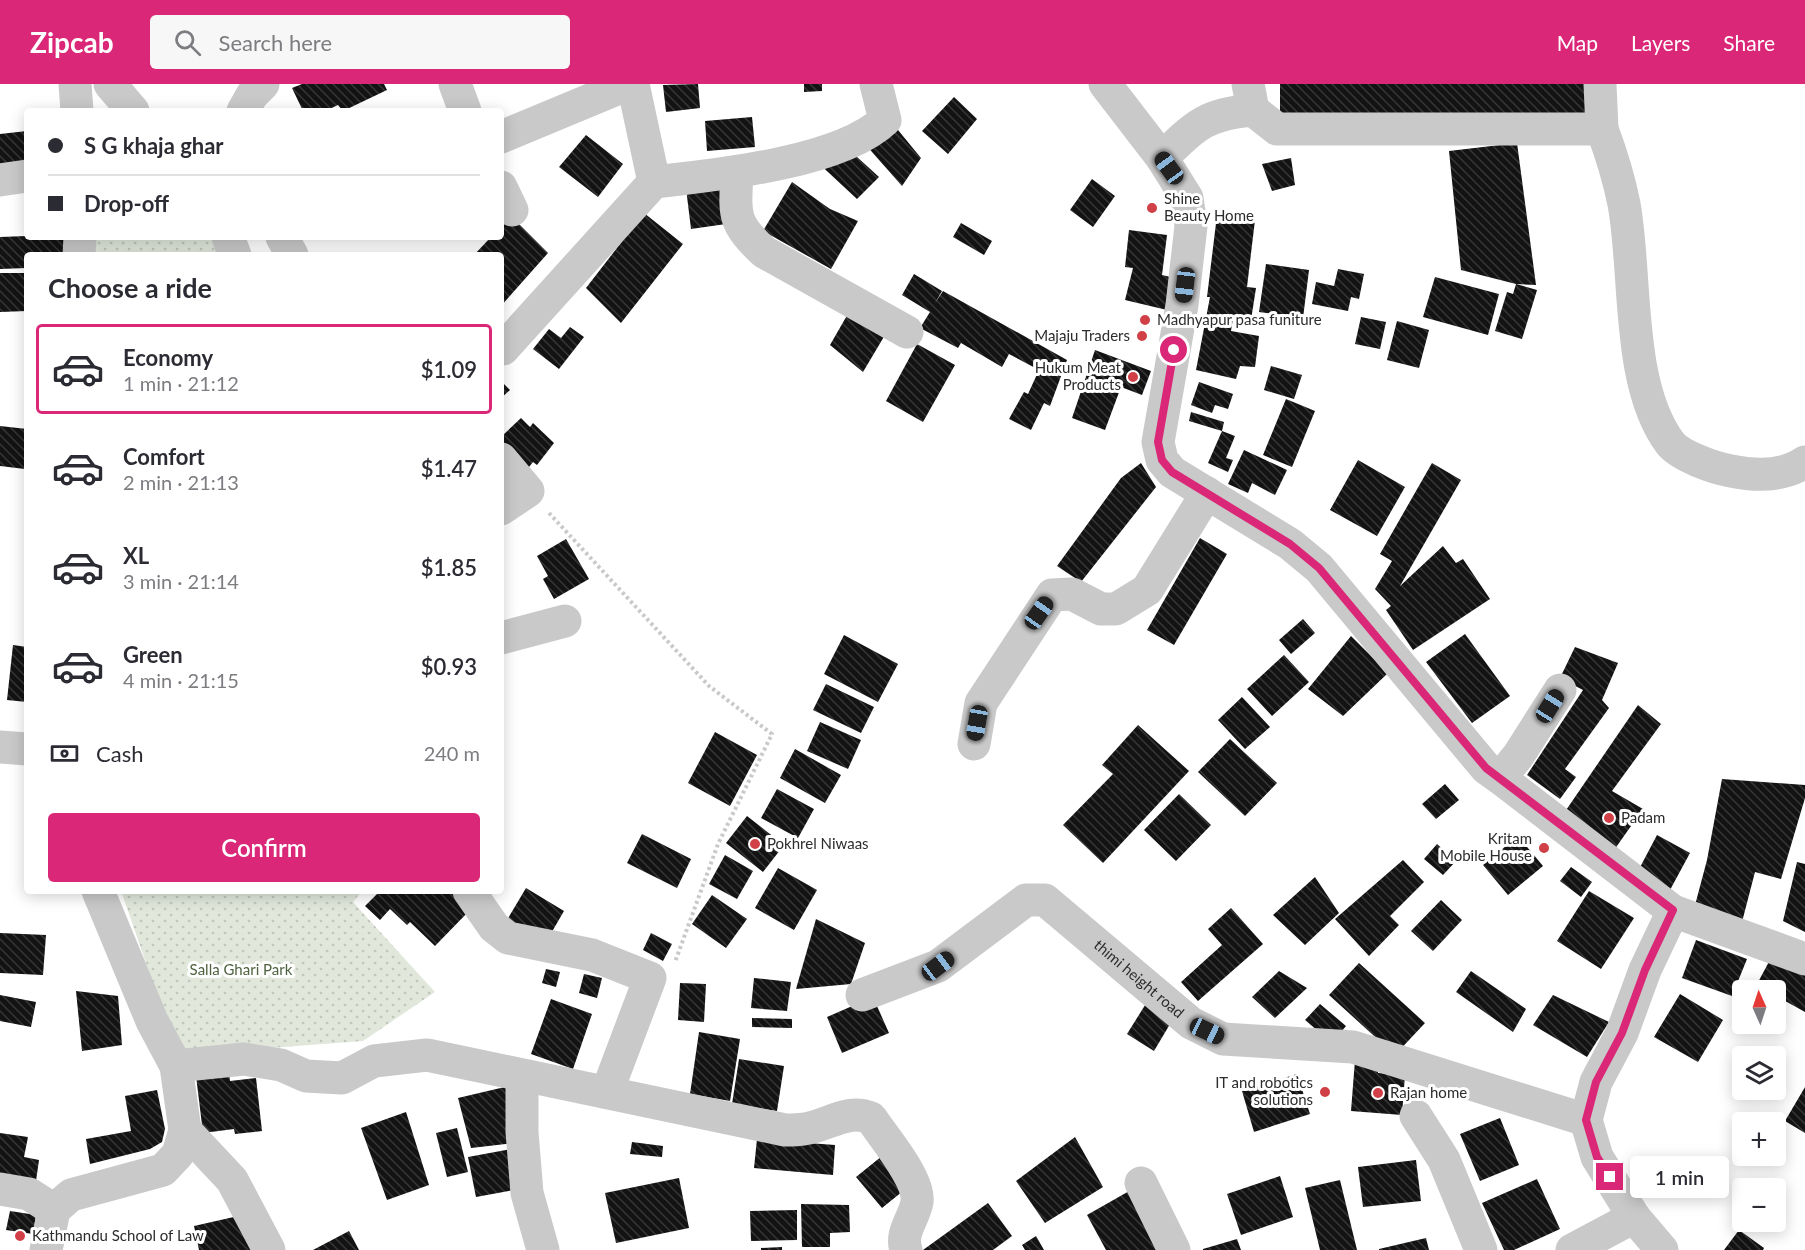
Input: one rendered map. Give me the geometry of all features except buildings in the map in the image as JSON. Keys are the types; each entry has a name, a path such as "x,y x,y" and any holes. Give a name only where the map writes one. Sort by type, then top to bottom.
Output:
{"street":[{"path":"75,84 77,108"},
{"path":"110,84 130,108"},
{"path":"245,108 252,95 263,84"},
{"path":"455,84 464,108"},
{"path":"504,136 619,88 617,84"},
{"path":"633,84 654,182"},
{"path":"504,348 654,182 737,172 832,150 880,125 885,120 886,114 876,84"},
{"path":"1600,84 1602,129 1624,204 1642,376 1651,412 1671,445 1711,467 1759,476 1798,467 1805,462"},
{"path":"1113,94 1158,153 1187,198 1191,226 1182,305 1158,442 1162,460 1172,472 1290,544 1319,568 1486,768 1673,910 1805,960"},
{"path":"1158,153 1196,125 1250,97 1277,129 1602,129"},
{"path":"737,172 735,214 744,234 764,252 906,332"},
{"path":"0,180 24,176"},
{"path":"504,463 528,491 504,507"},
{"path":"974,744 981,703 1052,595 1072,594 1101,609 1116,609 1147,590 1207,493"},
{"path":"504,637 565,621"},
{"path":"1500,778 1518,756 1560,690"},
{"path":"0,747 24,749"},
{"path":"46,1250 54,1210 71,1196 163,1170 178,1154 185,1130 176,1066 152,1021 99,894"},
{"path":"471,894 494,927 508,939 592,956 650,978 607,1092"},
{"name":"thimi height road","path":"862,995 938,966 1026,900 1046,900 1191,1023 1223,1039 1353,1047 1586,1120"},
{"path":"1662,1250 1634,1217 1597,1157 1586,1120 1596,1082 1622,1033 1645,970 1673,910"},
{"path":"176,1066 244,1059 281,1065 306,1076 342,1078 374,1061 427,1055 784,1130 804,1129 847,1114 860,1113 871,1118 917,1187 917,1203 903,1241 906,1250"},
{"path":"522,1076 527,1193 543,1250"},
{"path":"1416,1116 1444,1160 1481,1250"},
{"path":"185,1130 232,1180 269,1250"},
{"path":"1141,1183 1174,1250"},
{"path":"0,1190 29,1194 54,1210"},
{"path":"1572,1250 1634,1217"}],"path":[{"path":"528,491 709,686 772,734 718,844 675,963 650,978"}],"green space":[{"path":"91,240 215,240 221,252 90,252"},
{"name":"Salla Ghari Park","path":"122,894 360,894 353,902 435,992 363,1041 178,1055"}],"place":[{"name":"Shine Beauty Home","path":"1152,208"},
{"name":"Madhyapur pasa funiture","path":"1145,320"},
{"name":"Majaju Traders","path":"1142,336"},
{"name":"Hukum Meat Products","path":"1133,377"},
{"name":"Padam","path":"1609,818"},
{"name":"Pokhrel Niwaas","path":"755,844"},
{"name":"Kritam Mobile House","path":"1544,848"},
{"name":"IT and robotics solutions","path":"1325,1092"},
{"name":"Rajan home","path":"1378,1093"},
{"name":"Kathmandu School of Law","path":"20,1236"}],"route":[{"path":"1174,350 1158,442 1162,460 1172,472 1290,544 1319,568 1486,768 1673,910 1645,970 1622,1033 1596,1082 1586,1120 1597,1157 1610,1177"}]}
